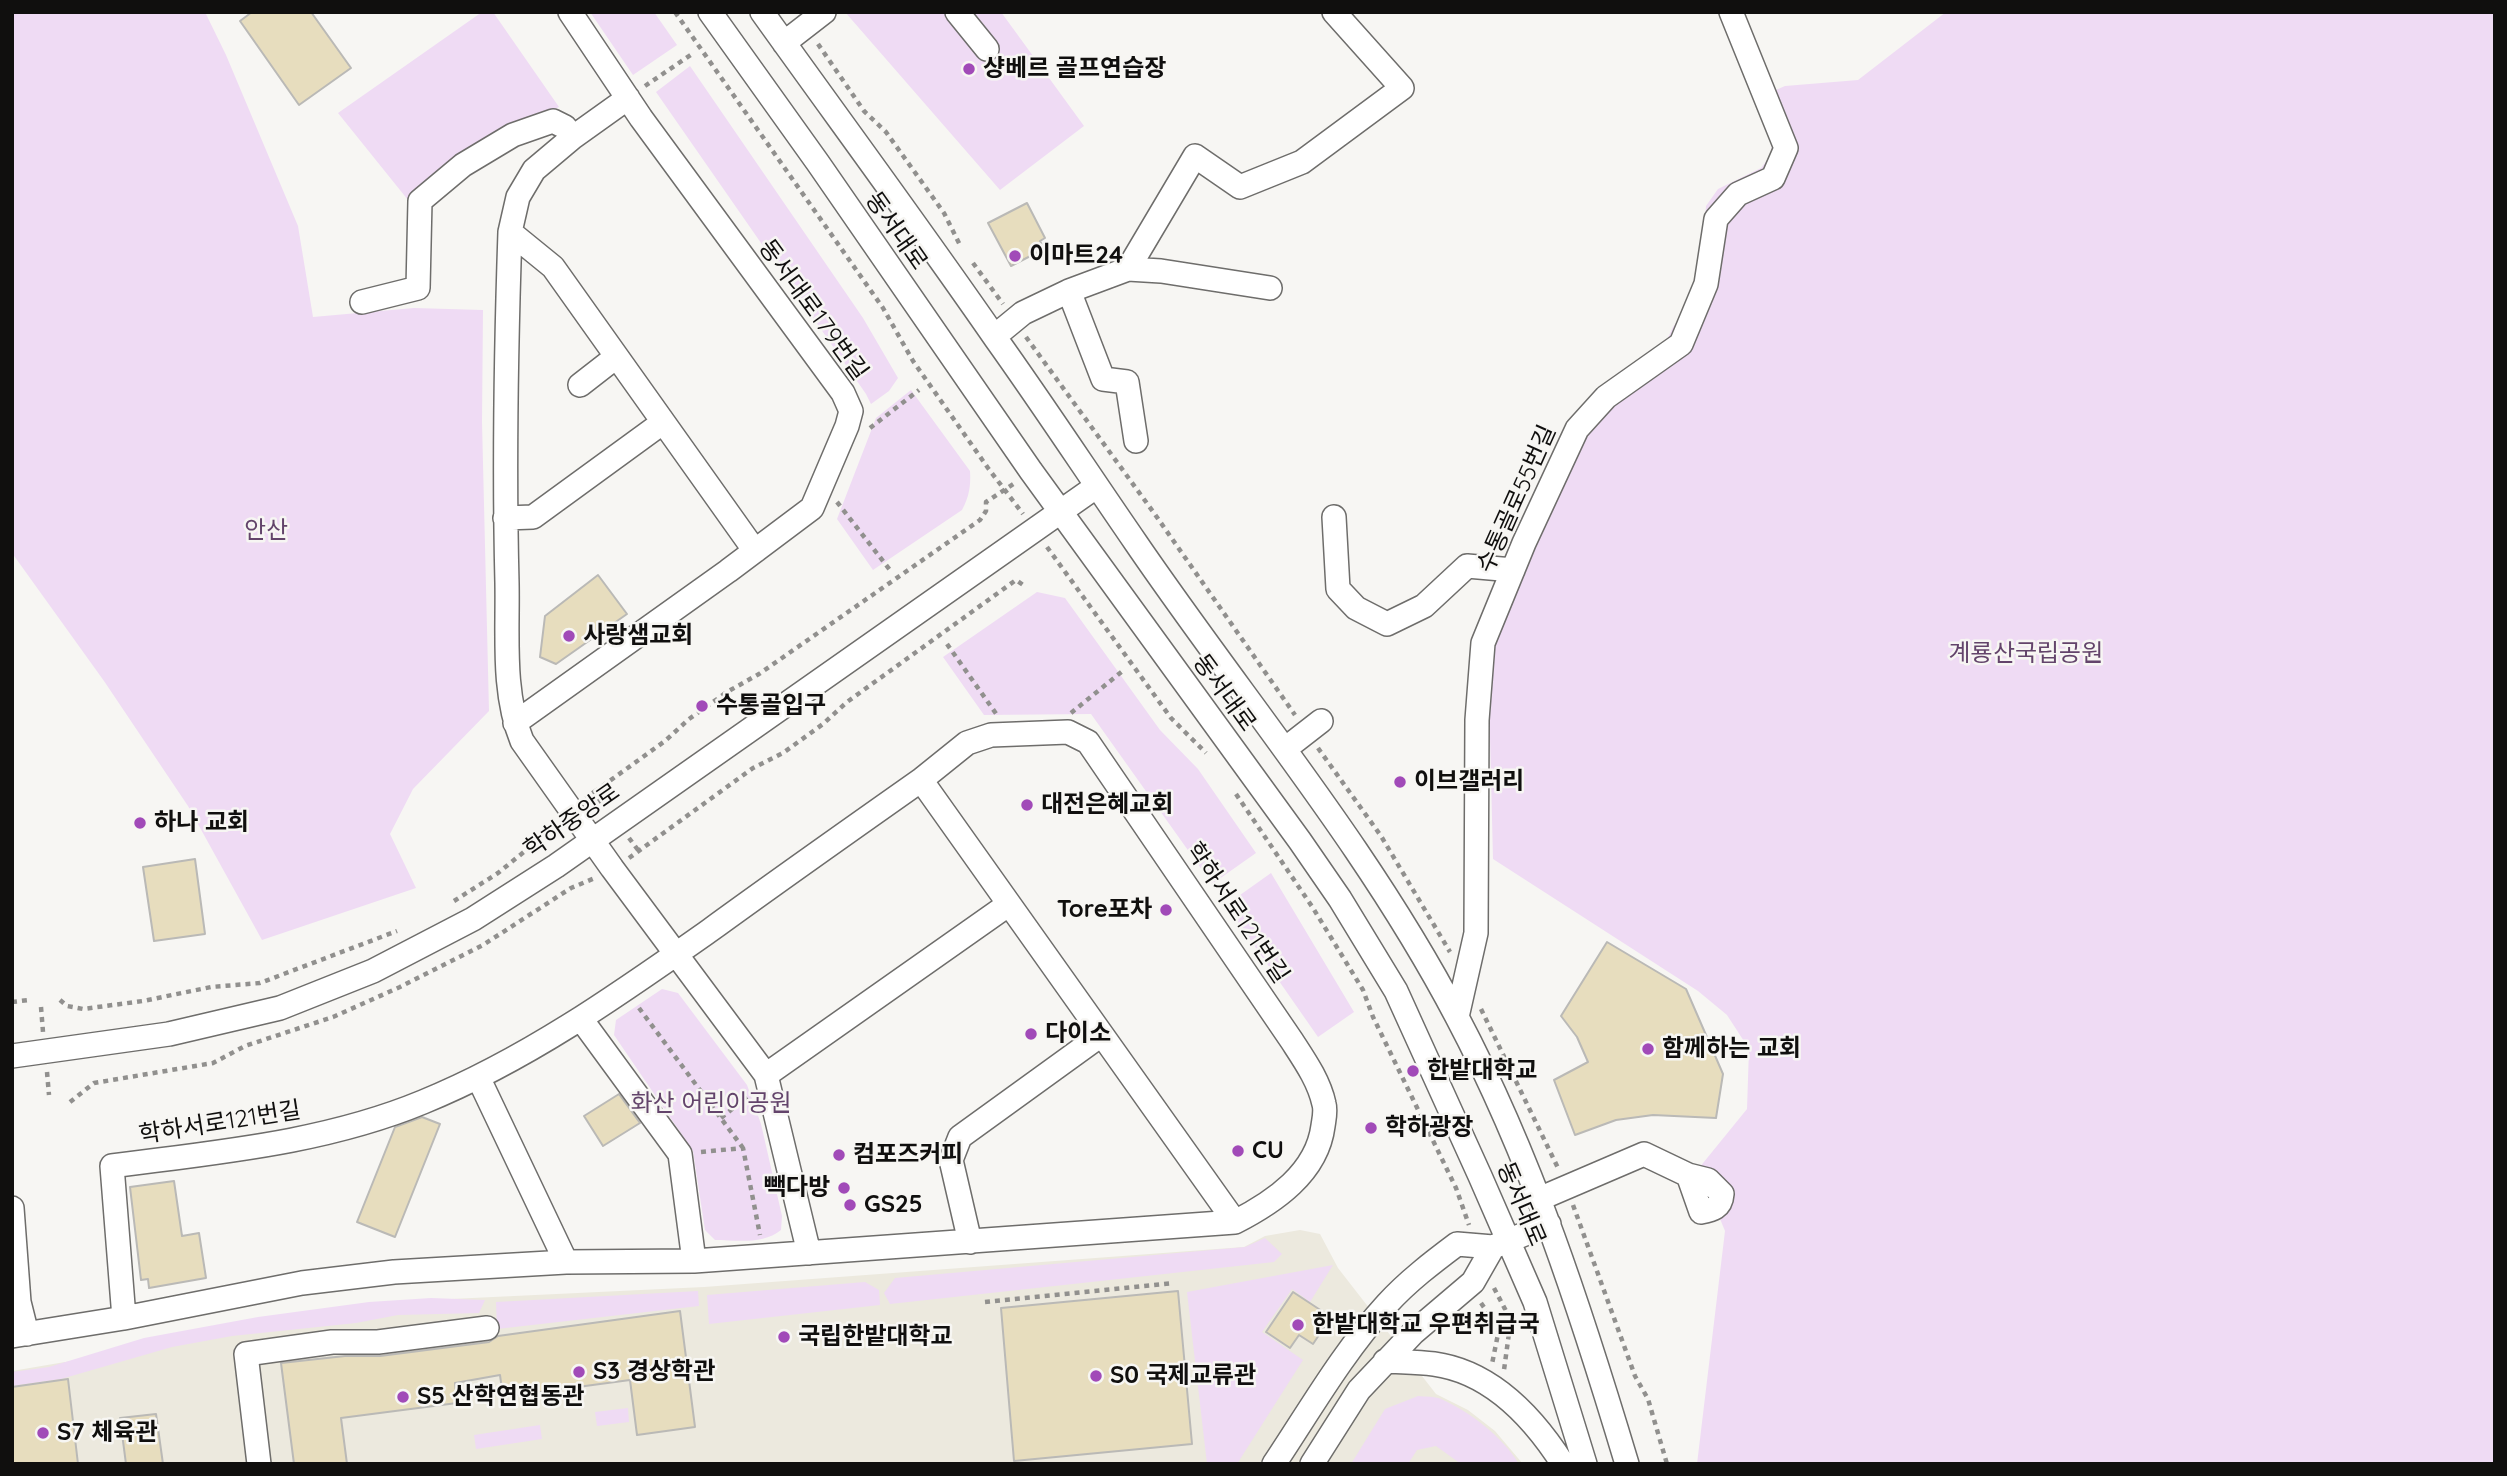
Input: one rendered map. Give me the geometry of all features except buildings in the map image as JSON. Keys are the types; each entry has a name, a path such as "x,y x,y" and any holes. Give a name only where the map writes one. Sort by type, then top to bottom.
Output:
{"street":[{"name":"동서대로179번길","path":"515,723 812,508 851,411 843,393 636,92 570,12"},
{"name":"동서대로","path":"710,12 1060,512 1300,842 1347,911 1396,991 1501,1244 1540,1317 1585,1464"},
{"name":"동서대로","path":"762,12 995,337 1136,543 1336,817 1457,1017 1522,1156 1549,1224 1573,1289 1627,1464"},
{"path":"784,43 824,12"},
{"path":"957,12 987,50"},
{"path":"1128,269 1195,156 1240,187 1302,162 1402,88 1334,12"},
{"name":"수통골로55번길","path":"1457,1017 1476,933 1477,720 1483,643 1577,429 1606,397 1681,344 1706,284 1716,219 1738,194 1773,178 1786,148 1731,12"},
{"path":"636,92 572,138 534,170 518,197 510,232 505,518 509,690 515,723 522,741 766,1075 809,1253"},
{"path":"362,302 418,288 420,201 463,165 513,135 553,121 565,127 572,138"},
{"path":"510,232 553,267 755,551"},
{"path":"995,337 1023,313 1069,291 1128,269 1161,271 1270,288"},
{"path":"1069,291 1103,379 1127,382 1136,441"},
{"path":"580,385 616,357"},
{"path":"505,518 533,517 662,423"},
{"name":"학하중앙로","path":"12,1056 169,1034 280,1008 373,971 473,919 556,866 1097,486"},
{"path":"1334,517 1338,589 1356,608 1387,624 1424,606 1467,566 1513,570"},
{"path":"1286,749 1312,729"},
{"name":"학하서로121번길","path":"20,1335 124,1318 302,1283 394,1272 566,1262 694,1261 1235,1222 1266,1205 1305,1171 1321,1141 1325,1107 1317,1080 1293,1041 1088,742 1068,732 991,735 967,743 920,780 581,1019 478,1077 409,1107 360,1124 285,1143 112,1166 124,1318"},
{"path":"920,780 1235,1222"},
{"path":"766,1075 1009,904"},
{"path":"581,1019 680,1154 694,1261"},
{"path":"970,1242 951,1160 960,1137 1101,1035"},
{"path":"478,1077 566,1262"},
{"path":"1539,1199 1644,1154 1688,1175"},
{"path":"12,1208 20,1335"},
{"path":"1274,1464 1351,1349 1387,1304 1423,1270 1458,1244 1501,1244 1549,1224"},
{"path":"1312,1464 1359,1390 1413,1333 1473,1283 1501,1244"},
{"path":"259,1464 246,1354 332,1342 378,1342 487,1328"},
{"path":"1385,1362 1436,1364 1484,1382 1524,1411 1543,1433 1563,1464"}],"path":[{"path":"594,792 666,741 689,719 727,692 759,674 980,520 986,511 986,502 1005,489 913,361 883,308 675,12"},
{"path":"815,40 864,111 886,132 937,203 965,253"},
{"path":"636,92 692,54"},
{"path":"972,262 1000,300"},
{"path":"1024,334 1312,729 1449,948"},
{"path":"865,432 919,390"},
{"path":"833,498 890,570"},
{"path":"639,852 753,768 783,753 823,724 847,702 1016,580 1026,587"},
{"path":"1076,589 1171,718 1209,755"},
{"path":"947,644 1002,722"},
{"path":"1065,718 1125,669"},
{"path":"1232,789 1313,908 1363,990 1373,1017 1456,1188"},
{"path":"453,903 498,873 548,833"},
{"path":"60,1000 67,1006 83,1009 143,1001 211,987 260,983 342,954 409,925"},
{"path":"1475,998 1557,1167"},
{"path":"12,1002 29,1000"},
{"path":"639,1008 743,1148 762,1242"},
{"path":"721,1118 747,1097"},
{"path":"680,1154 743,1148"},
{"path":"1573,1204 1635,1376 1648,1399 1667,1464"},
{"path":"985,1302 1174,1283"},
{"path":"1496,1293 1506,1311 1510,1326 1502,1382"},
{"path":"1481,1303 1499,1329 1489,1375"},
{"path":"1506,1311 1515,1308"},
{"path":"1499,1329 1520,1323"}],"shaded area":[{"name":"국립한밭대학교","path":"1300,1230 1320,1234 1338,1268 1436,1394 1468,1410 1495,1431 1523,1464 12,1464 12,1371 430,1300 704,1287 1244,1247 1265,1236"}],"green space":[{"name":"안산","path":"12,12 205,12 226,55 298,226 313,317 414,308 483,310 482,422 489,711 413,789 390,834 416,888 262,940 188,806 104,681 12,553"},
{"path":"482,12 493,12 559,107 497,134 408,200 338,113"},
{"path":"590,12 654,12 677,45 633,75"},
{"name":"샹베르 골프연습장","path":"845,12 1001,12 1084,126 1000,190"},
{"name":"계룡산국립공원","path":"1946,12 2495,12 2495,1464 1697,1464 1725,1231 1699,1168 1747,1109 1749,1049 1727,1015 1698,991 1493,859 1489,697 1492,644 1583,434 1613,399 1651,374 1673,327 1686,310 1701,260 1706,206 1718,189 1761,168 1770,156 1774,136 1762,96 1785,86 1858,80"},
{"path":"690,66 863,318 898,378 889,391 871,404 656,92"},
{"path":"911,390 970,471 969,491 962,510 873,570 837,519 876,418"},
{"path":"1037,592 1065,598 1160,730 1198,769 1256,853 1212,884 1091,714 984,715 943,657"},
{"path":"1271,873 1354,1012 1318,1037 1226,905"},
{"name":"화산 어린이공원","path":"662,989 678,993 747,1085 761,1124 782,1216 781,1230 774,1235 749,1241 715,1240 705,1230 693,1151 614,1035 616,1020"},
{"path":"1265,1238 1282,1254 1274,1262 890,1304 884,1293 895,1278 1245,1247"},
{"path":"1333,1265 1310,1302 1292,1289 1262,1332 1303,1360 1237,1464 1207,1464 1187,1292"},
{"path":"865,1282 879,1290 880,1305 709,1324 707,1295"},
{"path":"698,1291 699,1306 497,1329 496,1302"},
{"path":"431,1298 485,1300 479,1313 398,1315 356,1323 232,1336 172,1347 61,1379 12,1386 12,1372 49,1367 144,1338 258,1317 369,1302"},
{"path":"1418,1396 1441,1399 1463,1410 1495,1435 1519,1464 1461,1464 1436,1446 1417,1450 1408,1464 1351,1464 1385,1409"},
{"path":"628,1408 629,1422 597,1426 595,1412"},
{"path":"540,1425 542,1439 476,1449 474,1435"}],"place":[{"name":"샹베르 골프연습장","path":"969,69"},
{"name":"이마트24","path":"1015,256"},
{"name":"사랑샘교회","path":"569,636"},
{"name":"수통골입구","path":"702,706"},
{"name":"이브갤러리","path":"1400,782"},
{"name":"대전은혜교회","path":"1027,805"},
{"name":"하나 교회","path":"140,823"},
{"name":"Tore포차","path":"1166,910"},
{"name":"다이소","path":"1031,1034"},
{"name":"함께하는 교회","path":"1648,1049"},
{"name":"한밭대학교","path":"1413,1071"},
{"name":"학하광장","path":"1371,1128"},
{"name":"CU","path":"1238,1151"},
{"name":"컴포즈커피","path":"839,1155"},
{"name":"빽다방","path":"844,1188"},
{"name":"GS25","path":"850,1205"},
{"name":"한밭대학교 우편취급국","path":"1298,1325"},
{"name":"국립한밭대학교","path":"784,1337"},
{"name":"S3 경상학관","path":"579,1372"},
{"name":"S0 국제교류관","path":"1096,1376"},
{"name":"S5 산학연협동관","path":"403,1397"},
{"name":"S7 체육관","path":"43,1433"}]}
